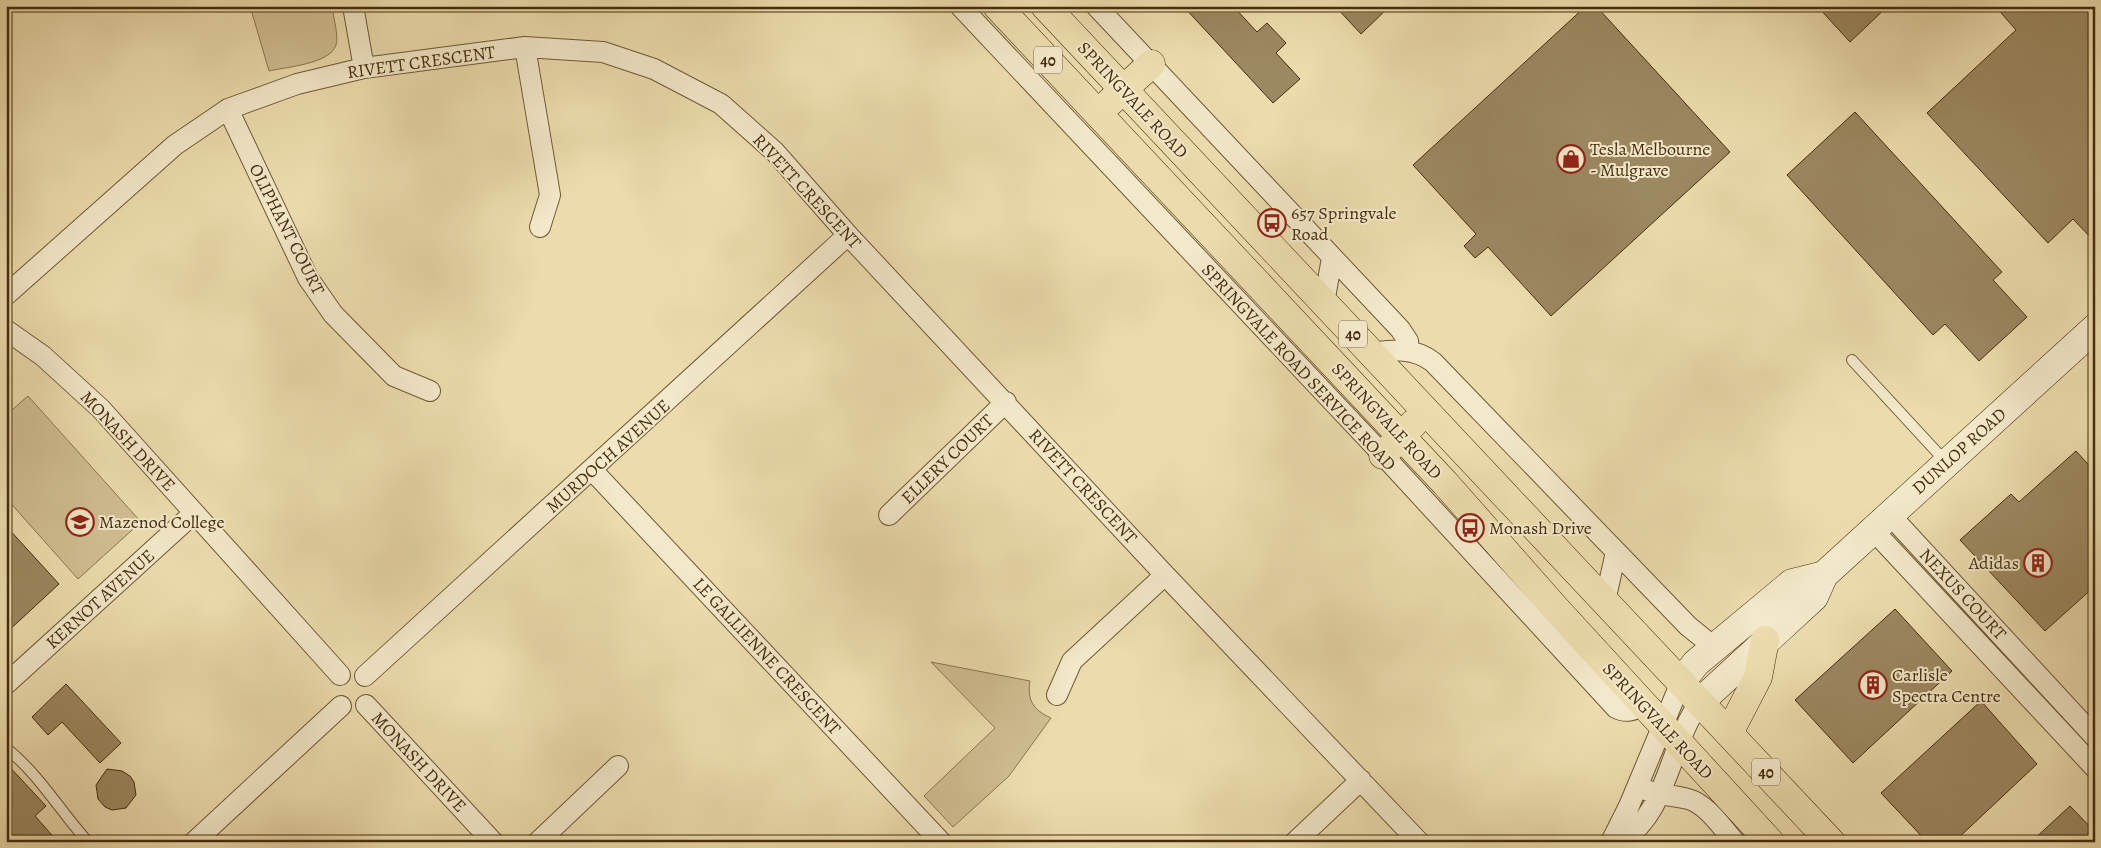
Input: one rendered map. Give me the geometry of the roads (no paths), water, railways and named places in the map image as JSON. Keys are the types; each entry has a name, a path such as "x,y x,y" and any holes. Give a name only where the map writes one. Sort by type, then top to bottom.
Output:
{"highway":[{"name":"SPRINGVALE ROAD","path":"996,6 1098,114 1392,445 1643,705 1770,842"},
{"name":"SPRINGVALE ROAD","path":"1045,6 1831,842"},
{"path":"1098,114 1151,64"},
{"path":"1392,445 1426,411"},
{"path":"1729,733 1758,677 1765,640"}],"street":[{"path":"353,6 364,68"},
{"name":"SPRINGVALE ROAD SERVICE ROAD","path":"960,6 1392,445"},
{"name":"SPRINGVALE ROAD","path":"976,23 996,6"},
{"path":"1096,6 1400,329 1408,341 1409,350 1433,362 1688,626 1714,648"},
{"path":"525,48 550,195 540,227"},
{"name":"RIVETT CRESCENT","path":"6,295 174,145 228,110 297,84 364,68 525,48 603,52 654,70 721,104 775,152 848,235 1419,842"},
{"name":"OLIPHANT COURT","path":"228,110 308,278 333,314 394,376 430,392"},
{"name":"MURDOCH AVENUE","path":"365,676 848,235"},
{"path":"1324,303 1332,258"},
{"name":"DUNLOP ROAD","path":"1700,702 1765,640 1814,597 1824,574 2095,328"},
{"name":"MONASH DRIVE","path":"6,330 43,356 101,409 340,675"},
{"name":"SPRINGVALE ROAD","path":"1371,353 1409,350"},
{"name":"ELLERY COURT","path":"889,515 1006,402"},
{"name":"LE GALLIENNE CRESCENT","path":"592,470 941,842"},
{"name":"KERNOT AVENUE","path":"6,684 194,514"},
{"name":"NEXUS COURT","path":"1881,522 2036,674 2095,737"},
{"name":"NEXUS COURT","path":"1881,522 2021,687 2095,768"},
{"path":"1605,601 1616,552"},
{"path":"1057,694 1072,661 1165,574"},
{"name":"DUNLOP ROAD","path":"1681,682 1690,668 1792,583 1824,574"},
{"path":"353,671 365,676 372,686 372,692 366,705 353,710 341,706 333,695 333,688 340,675 353,671"},
{"path":"2021,687 2036,674"},
{"path":"1619,842 1629,836 1640,825 1657,795 1681,682"},
{"path":"1611,842 1638,786 1671,736 1700,702"},
{"name":"MONASH DRIVE","path":"366,705 493,842"},
{"path":"194,842 341,706"},
{"path":"2064,734 2079,720"},
{"path":"538,842 618,766"},
{"path":"1295,842 1361,780"},
{"path":"1638,786 1657,795 1683,798 1696,802 1735,842"}],"lane":[{"path":"1852,360 1947,463"},
{"path":"6,748 59,803 65,816 88,842"}],"place":[{"name":"Tesla Melbourne - Mulgrave","path":"1571,159"},
{"name":"657 Springvale Road","path":"1272,223"},
{"name":"Mazenod College","path":"80,522"},
{"name":"Monash Drive","path":"1470,528"},
{"name":"Adidas","path":"2038,563"},
{"name":"Carlisle Spectra Centre","path":"1873,685"}]}
